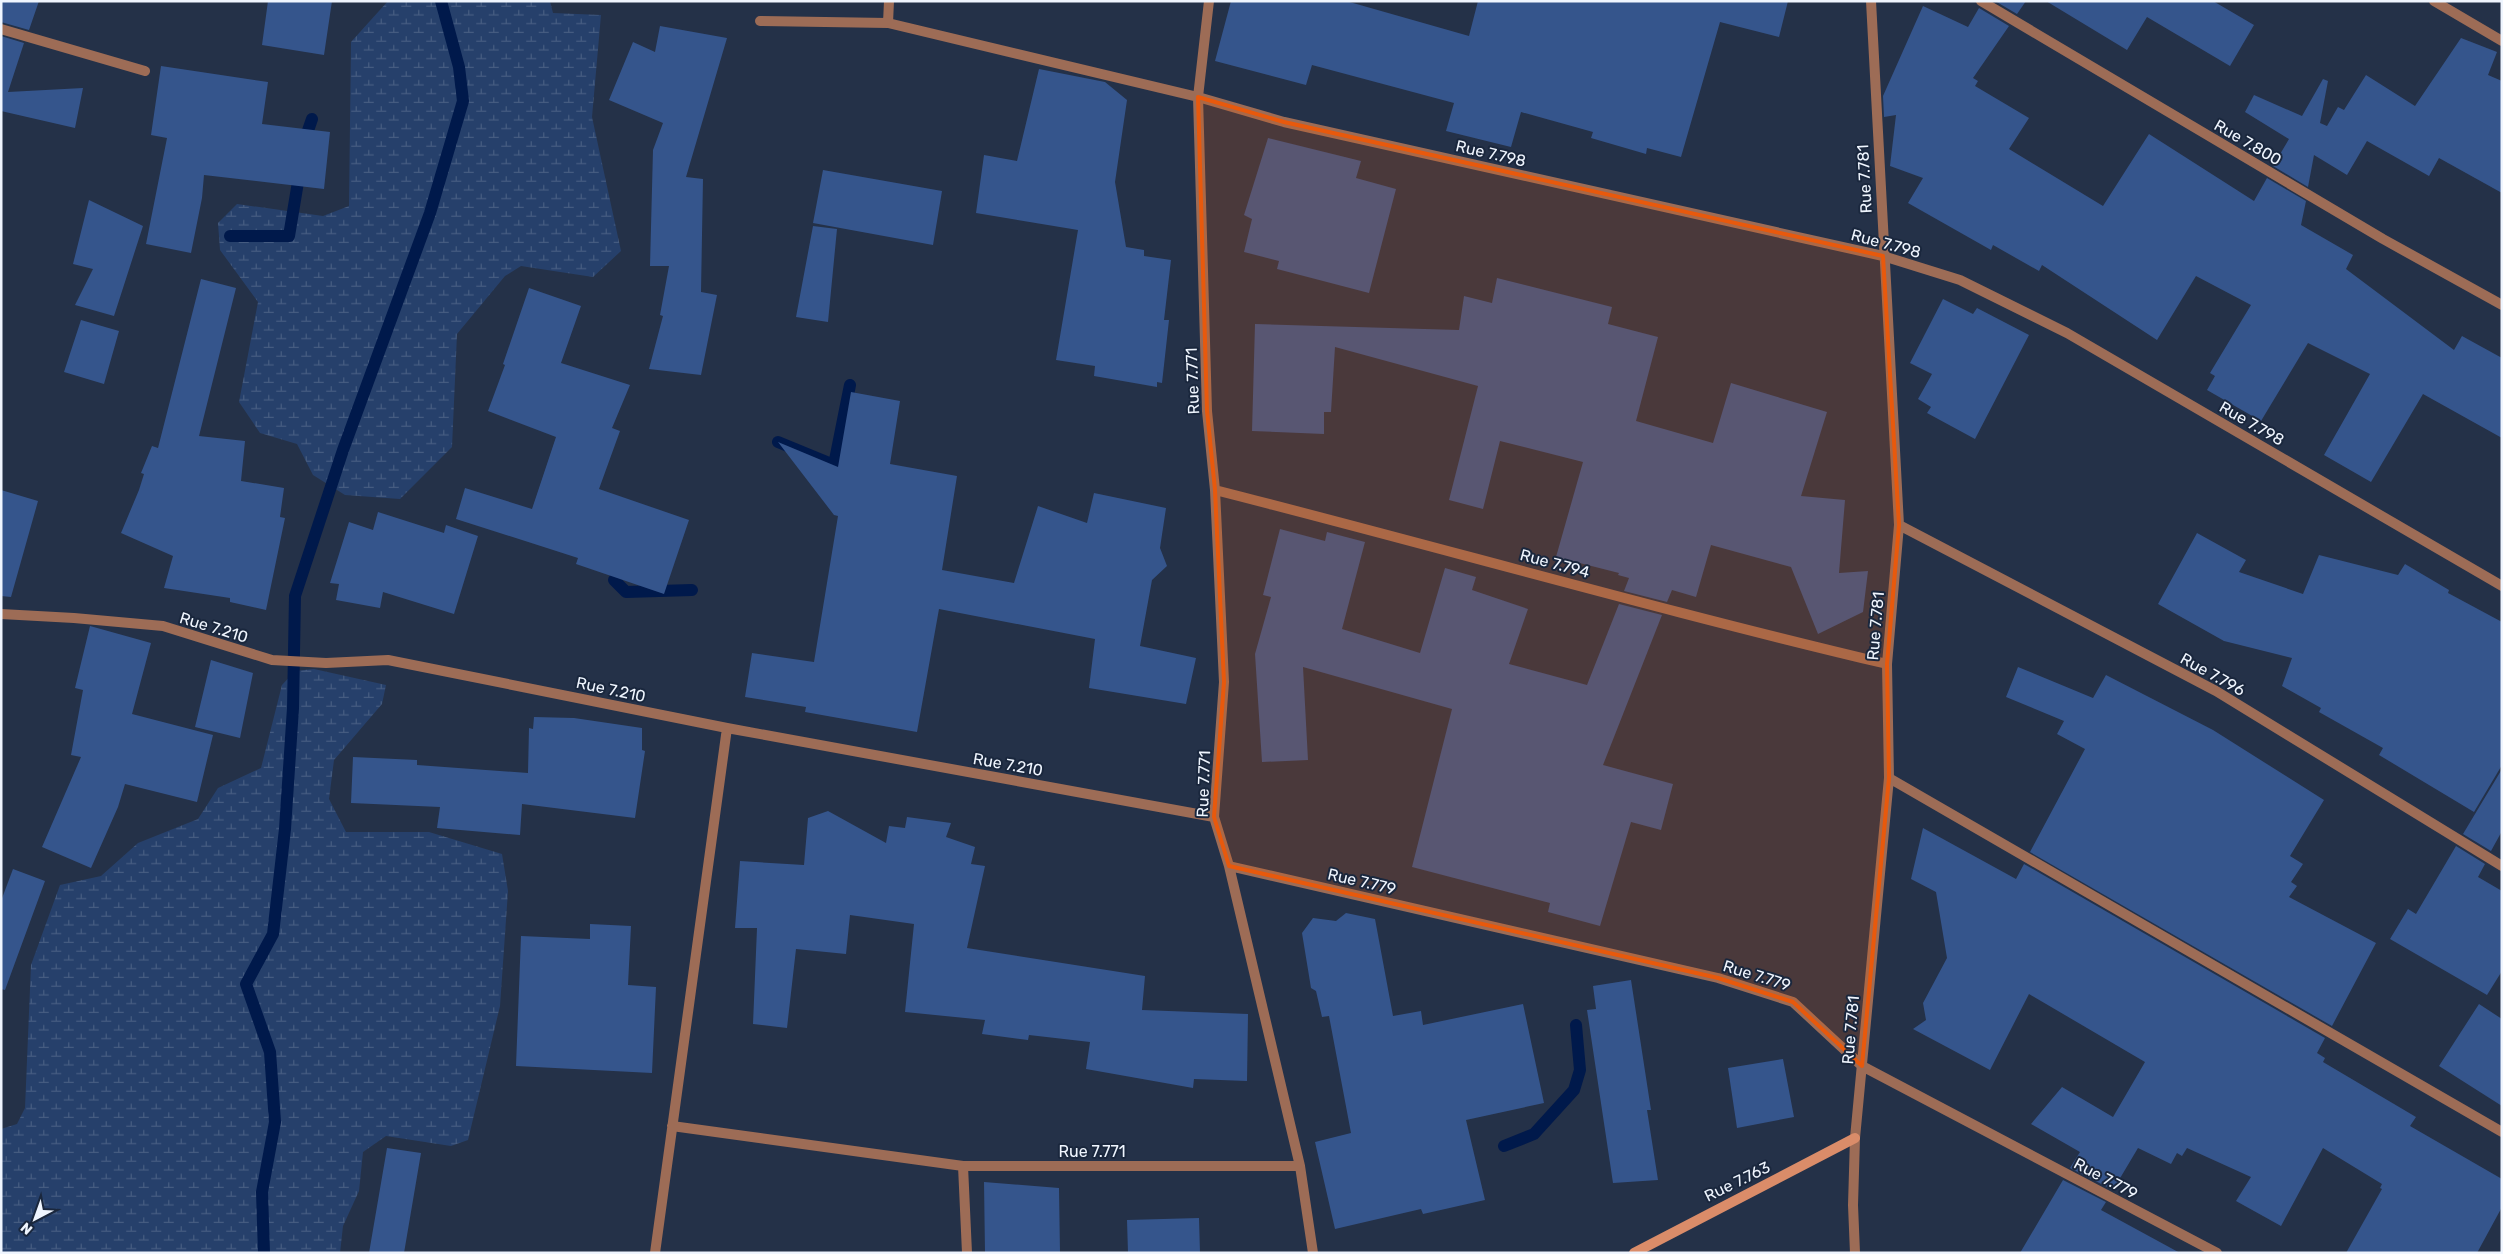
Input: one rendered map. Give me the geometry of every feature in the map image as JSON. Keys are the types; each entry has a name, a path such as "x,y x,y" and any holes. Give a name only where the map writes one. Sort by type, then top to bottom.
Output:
{"street":[{"path":"888,23 889,1"},
{"name":"Rue 7.771","path":"672,1126 963,1166 1300,1166 1229,866 1214,817 1224,682 1215,490 1207,411 1198,97 1209,1"},
{"name":"Rue 7.781","path":"1855,1253 1853,1205 1855,1138 1889,778 1886,664 1899,525 1883,256 1871,1"},
{"name":"Rue 7.800","path":"1981,1 2383,239 2502,306"},
{"path":"2434,1 2502,41"},
{"name":"Rue 7.798","path":"760,22 888,23 1198,97 1294,124 1883,256 1960,280 2067,333 2502,586"},
{"path":"1,29 145,71"},
{"name":"Rue 7.794","path":"1215,490 1449,550 1730,627 1886,664"},
{"name":"Rue 7.796","path":"1899,525 2216,691 2502,866"},
{"name":"Rue 7.210","path":"1,614 163,626 272,660 326,663 388,660 727,728 1214,817"},
{"path":"655,1253 727,728"},
{"path":"1889,778 2502,1132"},
{"name":"Rue 7.779","path":"1229,866 1718,978 1793,1002 1862,1066 2217,1253"},
{"name":"Rue 7.763","path":"1634,1253 1855,1138"},
{"path":"963,1166 967,1253"},
{"path":"1300,1166 1313,1253"}],"highlighted area":[{"path":"1198,97 1284,122 1883,256 1899,525 1887,664 1889,778 1862,1066 1793,1002 1718,978 1229,866 1214,817 1224,682 1215,490 1207,411"}],"green space":[{"path":"388,1 550,1 553,13 601,15 592,117 621,251 593,277 521,266 505,276 457,334 452,447 400,499 345,495 313,475 297,444 260,433 239,402 258,302 220,250 218,223 237,204 323,216 349,206 351,42"},
{"path":"314,669 386,685 382,704 334,760 329,799 346,832 429,832 502,854 508,891 500,1006 468,1140 451,1146 386,1136 363,1152 359,1191 343,1226 340,1253 1,1253 1,1129 17,1124 25,1108 31,965 60,885 101,876 138,843 198,819 218,788 261,768 282,685 295,671"}],"building":[{"path":"1,1 39,1 29,30 1,22"},
{"path":"268,1 332,1 324,55 262,45"},
{"path":"1231,1 1346,1 1469,36 1478,1 1788,1 1779,37 1720,22 1681,157 1647,148 1646,154 1591,138 1593,132 1521,112 1511,147 1446,131 1454,103 1312,65 1306,85 1215,61"},
{"path":"1995,1 2026,1 2017,14"},
{"path":"2046,1 2213,1 2254,25 2230,66 2147,17 2127,50"},
{"path":"1923,6 1968,27 1979,8 2009,26 1973,78 1978,81 1975,86 2029,118 2009,149 2103,206 2149,134 2254,201 2267,178 2306,201 2301,225 2353,255 2346,269 2454,350 2462,336 2502,358 2502,438 2423,394 2371,482 2324,455 2370,374 2308,343 2261,421 2207,390 2215,376 2210,373 2251,305 2196,276 2157,340 2042,265 2039,271 1993,245 1991,250 1908,203 1923,178 1890,166 1896,115 1884,117 1883,96"},
{"path":"660,26 727,38 686,177 703,179 701,292 717,295 701,375 649,369 663,316 660,315 669,266 650,266 653,150 663,123 609,100 633,42 655,52"},
{"path":"1,36 24,43 8,92 83,88 75,128 1,111"},
{"path":"2461,38 2497,52 2488,75 2502,81 2502,193 2439,158 2429,176 2367,141 2347,175 2314,155 2308,187 2273,166 2289,139 2245,112 2254,95 2302,116 2323,79 2328,81 2320,123 2327,126 2338,107 2344,110 2366,75 2415,106"},
{"path":"161,66 268,82 262,124 330,132 324,189 204,175 202,198 191,253 146,244 167,138 151,135"},
{"path":"1039,69 1105,82 1127,100 1115,182 1126,247 1144,250 1144,256 1171,260 1164,320 1169,320 1162,383 1157,382 1157,387 1094,376 1095,366 1056,360 1078,230 976,213 984,155 1017,161"},
{"path":"1268,138 1361,161 1356,178 1396,189 1369,293 1277,269 1279,261 1244,252 1252,219 1244,215"},
{"path":"823,170 942,191 933,245 813,223"},
{"path":"89,200 143,226 114,316 75,305 93,269 73,264"},
{"path":"813,226 837,229 828,322 796,317"},
{"path":"1497,278 1612,307 1608,324 1658,337 1636,421 1713,443 1731,383 1827,412 1801,496 1845,500 1839,573 1868,571 1863,612 1818,634 1791,567 1711,545 1696,597 1672,590 1667,602 1624,591 1629,578 1618,575 1619,573 1556,557 1583,462 1500,441 1483,509 1449,500 1478,386 1335,347 1331,412 1324,412 1324,434 1252,431 1255,324 1459,330 1464,296 1492,303"},
{"path":"201,279 236,288 199,436 245,441 241,481 284,488 280,517 285,518 266,610 230,602 230,598 164,588 173,556 121,533 139,490 144,474 141,473 152,446 158,448"},
{"path":"529,288 581,306 561,363 630,385 612,428 620,431 599,489 689,520 664,594 576,564 578,558 456,519 465,488 532,509 556,437 488,411 505,365 503,364"},
{"path":"1943,299 1973,314 1977,308 2029,335 1975,439 1927,413 1931,407 1918,399 1932,374 1910,363"},
{"path":"81,320 119,331 104,384 64,372"},
{"path":"851,392 900,401 890,464 957,476 942,570 1014,583 1038,506 1087,523 1094,493 1166,508 1160,548 1167,566 1152,580 1140,646 1196,658 1186,704 1089,688 1095,639 939,609 917,732 805,712 806,707 745,697 752,653 814,662 838,516 834,515 778,442 838,467"},
{"path":"1,490 38,501 11,597 1,596"},
{"path":"378,512 444,533 446,525 478,536 454,614 383,592 380,608 336,600 339,584 330,583 349,522 373,530"},
{"path":"1280,529 1325,541 1327,532 1365,542 1342,629 1420,653 1445,568 1476,577 1472,590 1528,609 1509,664 1587,685 1619,604 1662,615 1603,765 1673,784 1661,830 1631,822 1600,926 1548,912 1550,903 1412,867 1452,709 1303,667 1308,760 1262,762 1255,654 1271,597 1263,595"},
{"path":"2197,533 2246,560 2239,572 2303,594 2319,555 2398,575 2405,564 2449,590 2448,593 2502,622 2502,765 2474,812 2379,755 2383,748 2319,712 2321,708 2282,686 2292,658 2224,641 2158,604"},
{"path":"90,626 151,643 132,714 213,735 197,802 125,784 118,807 91,868 42,847 81,757 71,755 83,690 75,688"},
{"path":"211,660 253,673 240,738 195,727"},
{"path":"2018,667 2093,698 2106,675 2213,730 2324,800 2290,856 2303,864 2291,882 2297,886 2289,897 2376,943 2332,1026 2030,852 2085,749 2057,734 2064,721 2006,697"},
{"path":"534,717 574,718 642,728 642,750 645,751 635,818 522,804 520,835 437,828 440,807 351,803 353,757 417,760 417,765 528,773 529,728 533,729"},
{"path":"2502,769 2502,831 2491,851 2463,834"},
{"path":"828,811 886,843 889,826 905,828 907,817 951,823 946,837 975,847 971,864 985,866 967,948 1145,976 1142,1010 1248,1014 1247,1081 1194,1079 1193,1088 1086,1069 1090,1042 1029,1035 1028,1040 982,1034 985,1020 905,1012 914,924 850,915 846,954 796,949 787,1028 753,1024 757,928 735,928 740,861 804,865 808,818"},
{"path":"1923,828 2016,879 2024,864 2325,1038 2317,1053 2325,1058 2323,1062 2416,1117 2410,1126 2502,1179 2502,1207 2477,1253 2346,1253 2382,1189 2380,1188 2382,1184 2323,1148 2281,1226 2236,1201 2251,1177 2187,1148 2182,1156 2177,1153 2171,1164 2138,1148 2113,1190 2070,1168 2080,1152 2031,1124 2062,1087 2113,1117 2145,1062 2029,994 1990,1070 1913,1029 1926,1020 1923,1003 1947,958 1936,892 1911,879"},
{"path":"2456,846 2485,864 2478,877 2502,891 2502,971 2487,995 2390,939 2408,909 2416,914"},
{"path":"13,869 45,881 5,990 1,989 1,901"},
{"path":"1346,913 1375,919 1393,1016 1421,1011 1423,1025 1523,1004 1544,1103 1466,1120 1485,1200 1423,1214 1421,1209 1335,1229 1315,1142 1351,1133 1329,1016 1322,1017 1316,991 1311,988 1302,933 1313,918 1336,921"},
{"path":"590,924 631,926 628,985 656,987 652,1073 516,1066 521,936 590,939"},
{"path":"1631,980 1651,1110 1647,1110 1658,1180 1613,1183 1587,1010 1596,1009 1593,986"},
{"path":"2479,1004 2502,1019 2502,1106 2439,1066"},
{"path":"1783,1059 1794,1117 1737,1128 1728,1068"},
{"path":"387,1148 421,1153 404,1253 369,1253"},
{"path":"2063,1180 2106,1202 2101,1210 2180,1253 2020,1253"},
{"path":"984,1182 1059,1188 1060,1253 985,1253"},
{"path":"1199,1218 1200,1253 1128,1253 1127,1220"}],"waterway":[{"path":"264,1253 262,1192 275,1122 270,1052 246,984 273,934 285,829 293,708 295,596 343,450 430,213 463,101 459,67 441,1"},
{"path":"303,145 312,119"},
{"path":"230,236 289,236 300,170"},
{"path":"778,442 834,465 850,385"},
{"path":"614,580 626,592 692,590"},
{"path":"1504,1146 1534,1134 1574,1090 1580,1070 1576,1025"}]}
